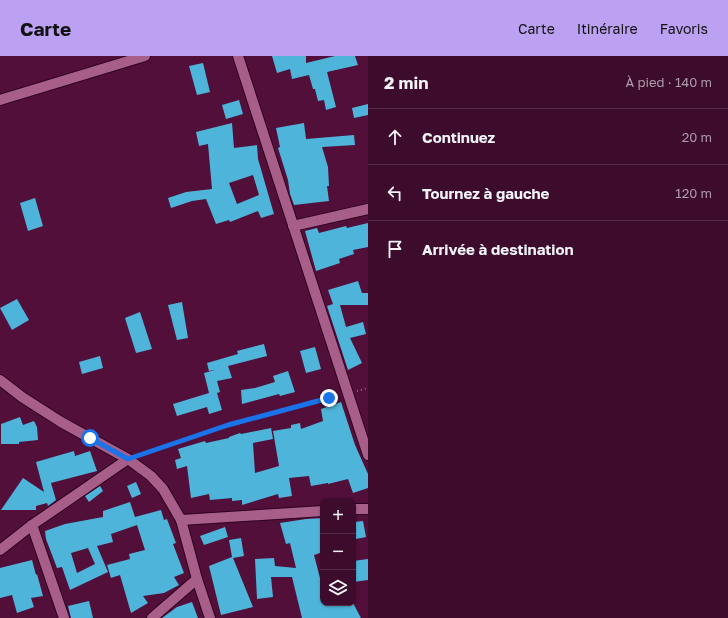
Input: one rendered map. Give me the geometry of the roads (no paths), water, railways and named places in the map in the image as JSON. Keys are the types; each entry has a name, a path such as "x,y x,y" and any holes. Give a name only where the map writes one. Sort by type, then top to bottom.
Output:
{"street":[{"path":"0,100 145,56"},
{"path":"238,56 368,455"},
{"path":"293,226 368,209"},
{"path":"0,380 22,397 61,422 128,459 151,476 163,489 181,520 210,618"},
{"path":"0,550 32,525 128,459"},
{"path":"356,510 368,508"},
{"path":"181,520 320,511"},
{"path":"32,525 64,618"},
{"path":"152,618 198,579"}]}
